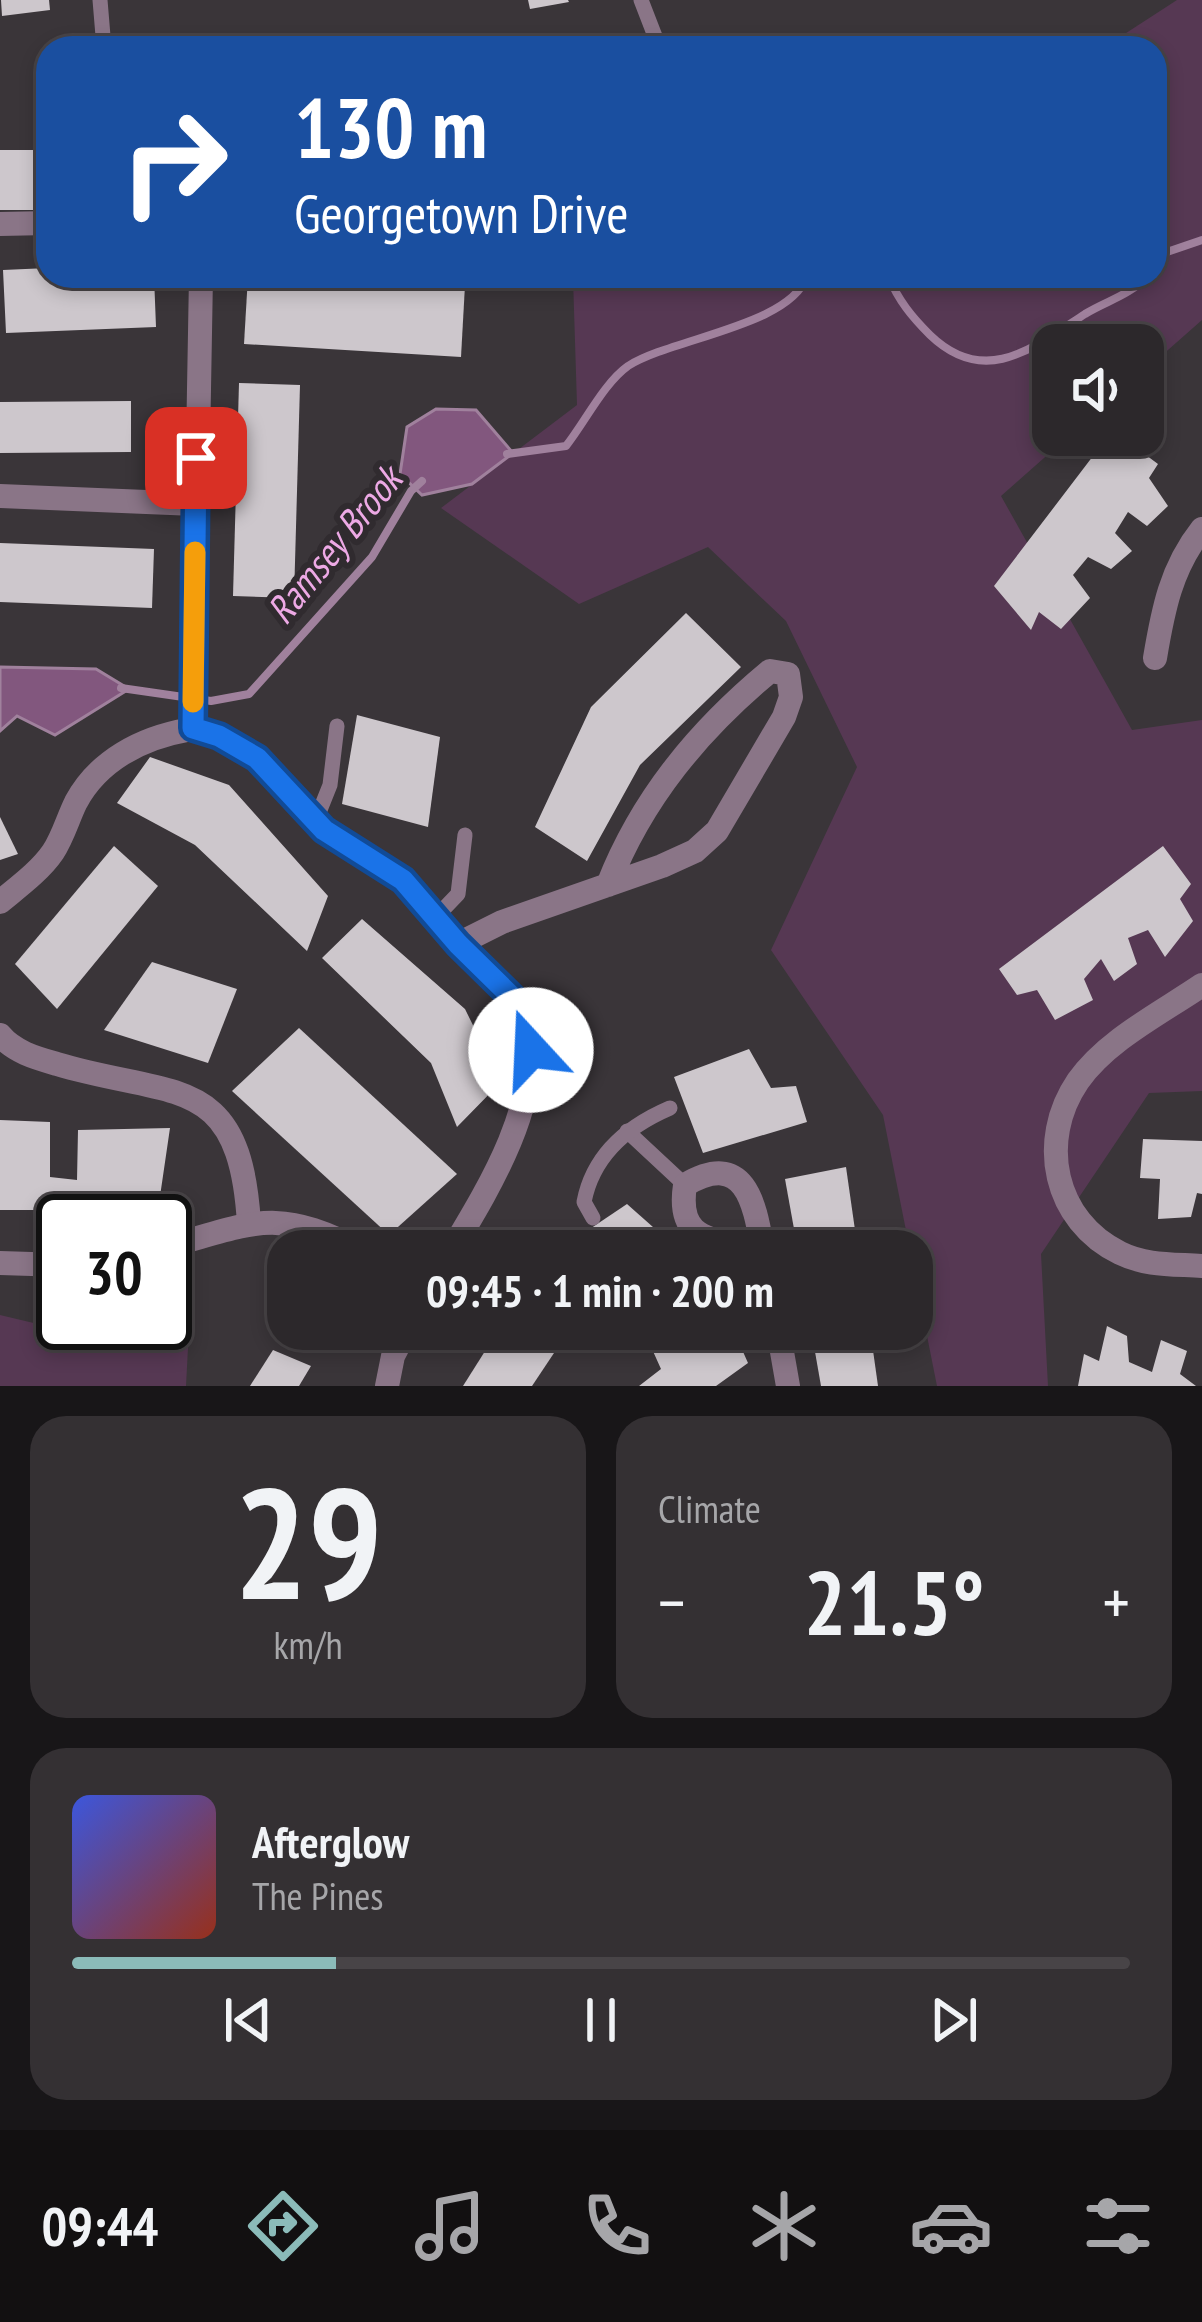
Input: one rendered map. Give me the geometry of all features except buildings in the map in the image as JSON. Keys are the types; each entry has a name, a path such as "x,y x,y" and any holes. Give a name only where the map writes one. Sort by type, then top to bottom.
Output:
{"street":[{"path":"0,224 36,223"},
{"path":"193,728 201,288"},
{"path":"0,496 195,504"},
{"path":"1155,658 1164,600 1188,546 1202,529"},
{"path":"458,944 502,922 608,885 695,850 717,831 784,717 791,697 788,674 770,671 725,708 662,781 608,885"},
{"path":"0,902 54,851 79,797 100,766 152,740 193,728 219,736 257,758 316,820 403,880 515,1000 526,1024 531,1050 514,1132 463,1230"},
{"path":"1202,986 1129,1034 1079,1080 1055,1137 1056,1179 1067,1204 1100,1241 1123,1255 1153,1264 1202,1266"},
{"path":"0,1035 26,1055 179,1091 212,1108 234,1138 246,1176 248,1224"},
{"path":"694,1230 682,1206 685,1185 719,1174 737,1179 754,1199 758,1230"},
{"path":"192,1240 272,1220 315,1230"},
{"path":"0,1263 36,1267"},
{"path":"387,1386 396,1350"},
{"path":"782,1350 788,1386"}],"lane":[{"path":"100,0 103,36"},
{"path":"641,0 655,36"},
{"path":"316,820 330,784 338,726"},
{"path":"436,917 458,895 465,835"},
{"path":"592,1218 584,1202 596,1168 637,1122 670,1108"},
{"path":"627,1131 685,1185"}],"shaded area":[{"path":"1177,0 1202,0 1202,320 1164,353 1164,324 1032,324 1032,456 1046,456 1001,496 1132,730 1202,720 1202,1091 1149,1093 1041,1254 1048,1386 937,1386 930,1350 933,1230 906,1230 883,1115 771,950 857,767 786,621 708,547 579,604 441,508 577,405 573,288 1167,288 1167,36 1122,36"},
{"path":"436,409 476,410 513,453 472,484 422,495 400,474 407,427"},
{"path":"0,667 96,669 129,689 55,735 17,716 0,731"},
{"path":"0,1315 36,1324 36,1350 188,1350 186,1386 0,1386"}],"waterway":[{"name":"Ramsey Brook","path":"1167,252 1202,240"},
{"name":"Ramsey Brook","path":"507,454 566,446 603,392 628,366 754,319 778,307 799,288"},
{"name":"Ramsey Brook","path":"894,288 906,308 950,351 990,361 1028,350 1133,288"},
{"name":"Ramsey Brook","path":"121,688 211,701 249,694 372,557 411,491 422,481"}],"slow traffic":[{"path":"193,702 195,552"}],"route":[{"path":"196,458 193,728 219,736 257,758 324,830 403,880 515,1000 531,1050"}]}
